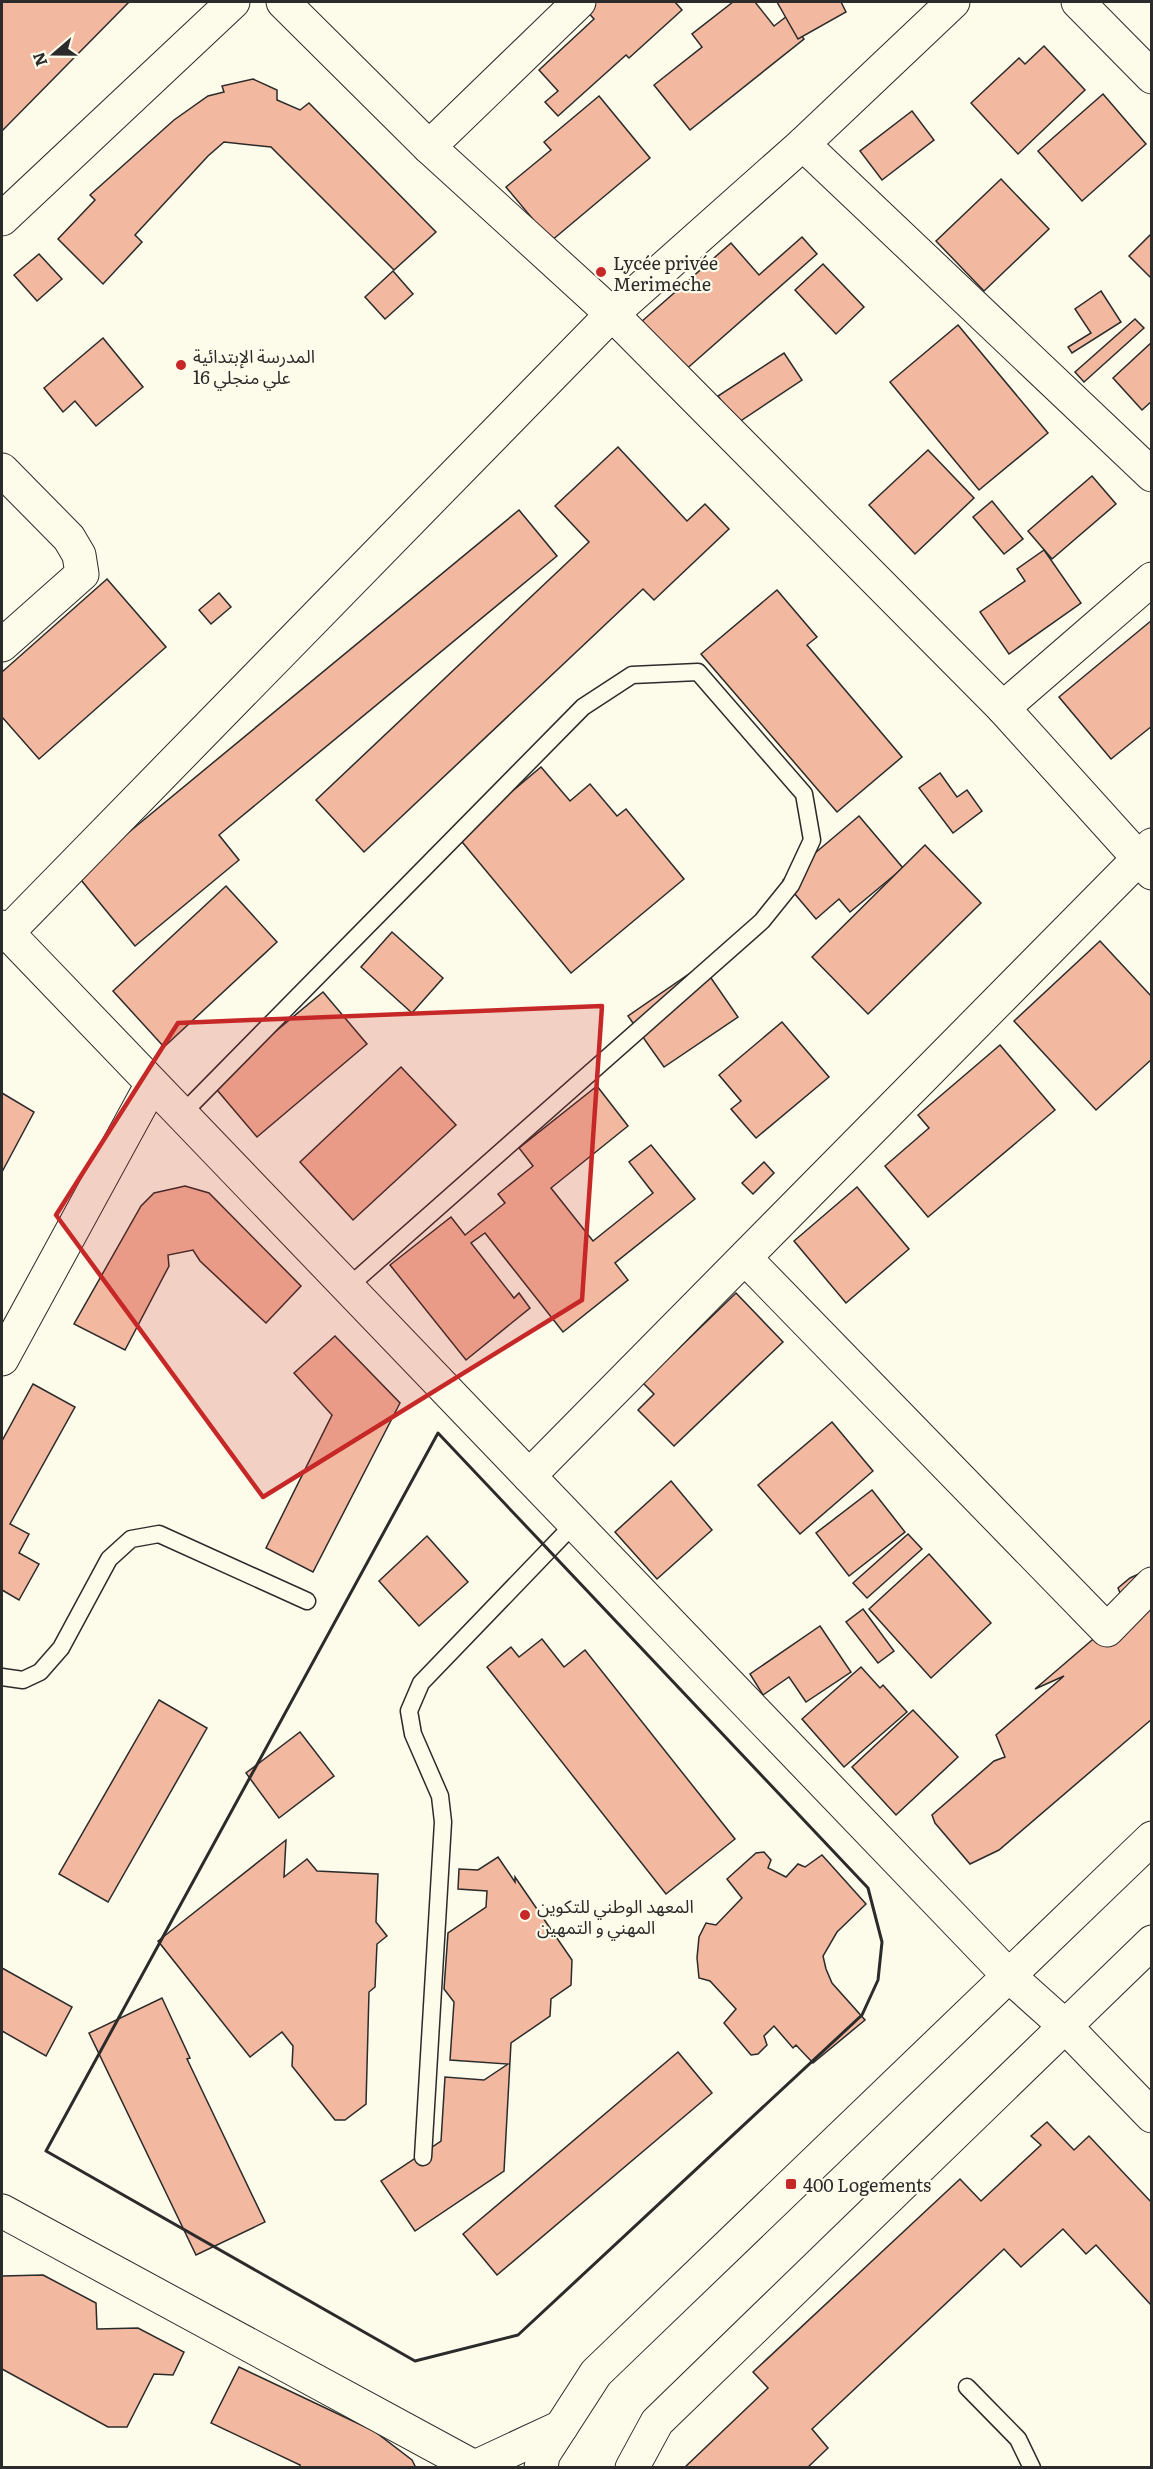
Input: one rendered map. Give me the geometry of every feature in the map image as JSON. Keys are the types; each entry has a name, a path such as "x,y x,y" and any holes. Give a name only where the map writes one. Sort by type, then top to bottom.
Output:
{"street":[{"path":"2,219 232,2"},
{"path":"283,2 429,147 612,314 1003,708 1147,859 529,1476"},
{"path":"429,147 579,2"},
{"path":"953,2 803,144 612,314 4,930 1008,1975 1065,2026 1152,2116"},
{"path":"1078,2 1152,77"},
{"path":"803,144 1152,476"},
{"path":"2,470 69,538 79,555 82,574 2,645"},
{"path":"1003,708 1152,579"},
{"path":"2,1359 152,1084"},
{"path":"745,1258 1107,1630 1152,1584"},
{"path":"541,2468 543,2455 596,2373 1152,1838"},
{"path":"632,2468 657,2422 1152,1942"},
{"path":"2,2211 476,2467 561,2427"}],"lane":[{"path":"181,1115 583,707 632,675 698,672 804,794 812,840 791,885 762,921 348,1287"},
{"path":"423,2157 443,1822 440,1796 413,1734 410,1711 421,1683 574,1524"},
{"path":"2,1677 23,1680 40,1672 61,1648 109,1559 130,1539 159,1534 307,1601"},
{"path":"967,2387 1018,2439 1032,2468"}],"highlighted area":[{"path":"602,1006 582,1300 263,1497 56,1215 178,1023"}],"building":[{"path":"2,2 129,2 2,131"},
{"path":"591,2 675,2 682,10 629,58 626,55 558,116 545,102 558,91 539,70 594,19 584,8"},
{"path":"733,2 755,2 774,26 787,16 804,39 690,130 654,85 702,47 692,34"},
{"path":"777,2 841,2 846,12 798,39"},
{"path":"1044,46 1085,90 1018,154 971,103 1019,58 1025,64"},
{"path":"253,79 277,90 277,100 300,110 309,103 436,232 394,270 271,147 224,142 208,156 135,235 142,242 103,284 58,239 95,200 90,195 174,120 208,96 224,92 222,86"},
{"path":"1103,94 1146,144 1082,201 1038,151"},
{"path":"599,96 650,158 551,241 506,187 551,150 544,142"},
{"path":"912,111 934,140 882,180 860,151"},
{"path":"1001,179 1049,229 984,291 936,241"},
{"path":"1152,233 1152,279 1129,256"},
{"path":"802,237 817,254 683,372 641,322 731,243 759,275"},
{"path":"39,254 62,279 37,301 14,275"},
{"path":"823,264 864,307 836,334 795,290"},
{"path":"393,271 413,294 385,319 365,297"},
{"path":"1101,291 1121,322 1072,353 1068,347 1091,333 1075,309"},
{"path":"1135,319 1144,328 1084,382 1075,372"},
{"path":"958,325 1048,433 979,490 890,382"},
{"path":"103,338 143,387 96,426 75,401 63,412 44,388"},
{"path":"1152,342 1152,401 1142,410 1113,378"},
{"path":"784,353 802,380 736,424 718,396"},
{"path":"618,447 687,521 705,504 729,529 654,600 643,589 364,852 316,800 589,542 555,506"},
{"path":"928,450 974,498 915,554 869,505"},
{"path":"1092,476 1116,504 1052,559 1028,531"},
{"path":"992,501 1023,539 1004,554 973,517"},
{"path":"519,510 557,556 219,835 239,860 135,946 77,875"},
{"path":"1044,550 1081,603 1009,654 980,612 1025,581 1017,569"},
{"path":"107,579 166,647 39,759 2,717 2,672"},
{"path":"777,590 817,637 807,645 902,757 837,812 701,654"},
{"path":"219,593 231,607 211,624 199,610"},
{"path":"1152,620 1152,726 1111,759 1059,697"},
{"path":"541,767 570,801 590,784 617,816 626,809 684,879 571,973 458,837"},
{"path":"940,773 957,797 967,790 982,811 953,833 919,788"},
{"path":"859,816 903,868 850,912 839,899 816,919 783,880"},
{"path":"925,845 981,903 868,1014 812,957"},
{"path":"226,886 277,942 164,1047 113,991"},
{"path":"392,932 443,978 412,1013 361,967"},
{"path":"1100,941 1152,997 1152,1059 1096,1110 1014,1021"},
{"path":"702,965 738,1017 664,1067 628,1016"},
{"path":"323,992 367,1044 257,1137 212,1084"},
{"path":"782,1022 829,1077 756,1138 731,1109 741,1101 719,1075"},
{"path":"1000,1045 1055,1110 928,1217 885,1166 929,1128 918,1115"},
{"path":"401,1067 456,1125 353,1220 300,1162"},
{"path":"597,1086 628,1126 551,1188 593,1241 653,1193 629,1162 651,1145 695,1199 615,1263 628,1280 563,1332 485,1233 471,1243 514,1298 519,1293 530,1308 466,1360 390,1265 451,1217 465,1235 505,1203 498,1194 533,1166 519,1148"},
{"path":"2,1093 34,1112 2,1172"},
{"path":"764,1162 774,1173 753,1194 742,1183"},
{"path":"185,1186 209,1193 301,1286 266,1323 200,1261 193,1250 168,1255 169,1266 125,1350 74,1324 141,1206 154,1193"},
{"path":"857,1187 909,1249 846,1303 794,1241"},
{"path":"736,1293 783,1342 674,1446 638,1410 654,1394 643,1383"},
{"path":"335,1336 400,1403 313,1572 266,1548 332,1415 294,1373"},
{"path":"33,1384 75,1407 10,1524 29,1534 19,1553 39,1564 19,1600 2,1590 2,1441"},
{"path":"832,1422 873,1471 800,1534 758,1485"},
{"path":"671,1481 712,1530 657,1579 615,1532"},
{"path":"872,1490 905,1532 849,1576 816,1533"},
{"path":"908,1534 922,1549 867,1598 853,1583"},
{"path":"427,1536 468,1582 419,1626 379,1581"},
{"path":"929,1554 991,1623 931,1678 869,1609"},
{"path":"1152,1568 1152,1719 999,1850 970,1864 935,1823 932,1815 994,1761 1005,1757 996,1735 1064,1676 1035,1689 1127,1610 1118,1588 1130,1578"},
{"path":"863,1609 894,1651 878,1663 846,1622"},
{"path":"820,1626 851,1672 806,1702 789,1677 763,1695 750,1674"},
{"path":"542,1639 564,1667 585,1650 735,1839 666,1894 487,1667 511,1647 519,1657"},
{"path":"861,1667 880,1688 883,1685 907,1712 844,1767 802,1719"},
{"path":"159,1700 207,1728 108,1902 59,1874"},
{"path":"913,1710 958,1757 896,1815 852,1767"},
{"path":"300,1732 334,1776 279,1818 246,1773"},
{"path":"286,1840 284,1877 307,1859 317,1871 378,1874 376,1922 387,1936 377,1944 375,1987 369,1992 366,2104 345,2120 335,2120 292,2066 293,2046 282,2032 250,2057 158,1941"},
{"path":"764,1852 771,1860 768,1868 786,1877 798,1864 805,1867 822,1855 866,1904 837,1932 823,1956 832,1983 865,2020 813,2063 796,2045 793,2048 774,2026 764,2036 767,2045 758,2054 751,2055 724,2023 736,2009 710,1981 699,1978 697,1958 699,1937 706,1923 716,1925 742,1898 727,1879 756,1853"},
{"path":"498,1857 515,1882 515,1877 572,1960 571,1985 551,1999 550,2016 511,2043 504,2171 415,2231 381,2181 441,2141 445,2077 484,2080 508,2064 450,2060 454,2002 444,1989 448,1933 486,1907 487,1891 458,1889 459,1869 478,1870"},
{"path":"2,1968 72,2007 46,2056 2,2031"},
{"path":"162,1998 190,2058 187,2059 265,2222 196,2255 89,2033"},
{"path":"678,2052 712,2093 497,2275 463,2234"},
{"path":"1047,2122 1074,2150 1089,2136 1152,2203 1152,2306 1096,2245 1086,2254 1063,2229 1021,2267 1004,2249 812,2429 828,2448 807,2468 684,2468 768,2388 753,2372 960,2179 981,2201 1041,2145 1031,2136"},
{"path":"43,2275 96,2303 97,2329 138,2328 184,2352 173,2375 154,2374 127,2427 108,2427 2,2369 2,2276"},
{"path":"239,2367 374,2431 412,2460 416,2468 300,2468 300,2465 211,2423"}],"wall":[{"path":"438,1433 868,1888 882,1942 878,1980 862,2015 518,2335 415,2361 46,2151 438,1433"}],"place":[{"name":"Lycée privée Merimeche","path":"601,272"},
{"name":"المدرسة الإبتدائية علي منجلي 16","path":"181,365"},
{"name":"المعهد الوطني للتكوين المهني و التمهين","path":"525,1915"},
{"name":"400 Logements","path":"791,2184"}]}
